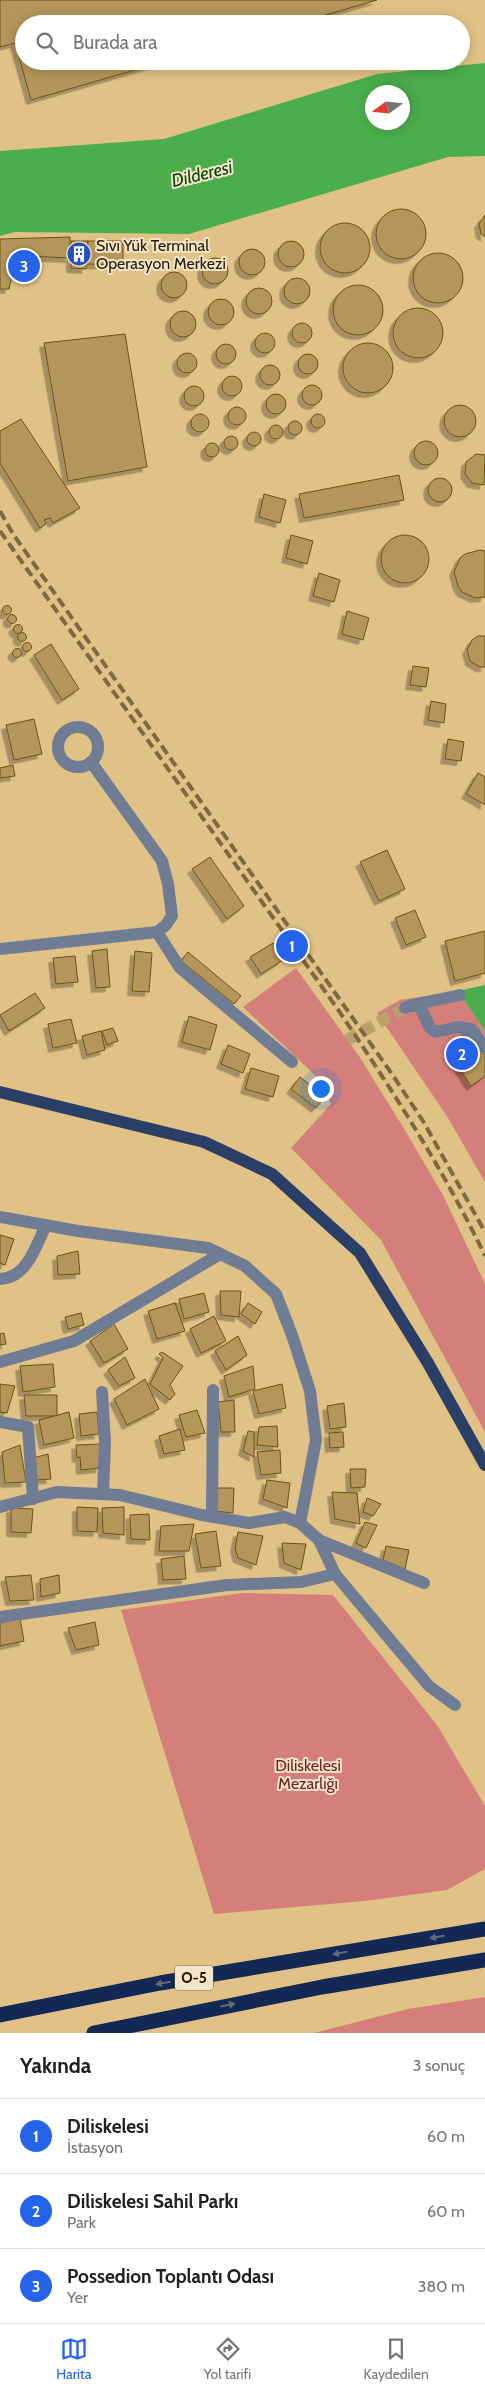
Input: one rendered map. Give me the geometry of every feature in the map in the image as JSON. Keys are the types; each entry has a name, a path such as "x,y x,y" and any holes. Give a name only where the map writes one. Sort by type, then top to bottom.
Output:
{"highway":[{"name":"O-5","path":"0,2015 160,1983 388,1944 485,1930"},
{"name":"O-5","path":"94,2033 236,2003 394,1974 485,1960"}],"main road":[{"path":"0,1092 204,1142 272,1174 360,1253 428,1363 485,1465"}],"street":[{"path":"0,948 157,932 166,925 172,916 168,884 162,861 91,762"},
{"path":"157,932 180,968 292,1062"},
{"path":"460,994 409,1006 422,1009 433,1031 453,1024 464,1026 475,1033 485,1048"},
{"path":"454,1048 454,1046 475,1033"},
{"path":"0,1217 208,1248 245,1266 276,1294 292,1335 310,1391 316,1440 300,1523"},
{"path":"0,1279 21,1270 31,1257 46,1225"},
{"path":"0,1362 74,1341 220,1254"},
{"path":"212,1516 214,1390"},
{"path":"102,1392 105,1442 104,1494"},
{"path":"0,1422 28,1427 33,1498"},
{"path":"0,1507 57,1492 120,1495 249,1523 285,1518 300,1523 319,1540 424,1583"},
{"path":"319,1540 335,1574 429,1686 455,1706"},
{"path":"0,1617 227,1584 301,1582 335,1574"}],"green space":[{"path":"296,968 359,1056 403,1127 443,1195 485,1284 485,1432 381,1240 291,1148 331,1104 318,1078 243,1007"},
{"path":"458,991 485,1031 485,1182 448,1118 377,1013 400,1000"},
{"name":"Diliskelesi Mezarlığı","path":"242,1593 333,1595 437,1725 485,1806 485,1869 447,1890 365,1901 214,1914 121,1610"},
{"path":"485,1997 485,2033 314,2033 408,2009"}],"water":[{"name":"Dilderesi","path":"485,63 485,156 448,157 189,234 15,232 0,236 0,151 164,139 377,74 416,70 470,70 470,65"},
{"path":"485,985 485,1031 458,991"}],"building":[{"path":"0,0 377,0 326,15 15,15 15,43 0,47"},
{"path":"23,70 135,70 31,100"},
{"path":"401,209 411,211 419,216 424,224 426,234 424,244 419,252 411,257 401,259 391,257 383,252 378,244 376,234 378,224 383,216 391,211"},
{"path":"485,215 485,237 481,234 479,224"},
{"path":"345,223 355,225 363,230 368,238 370,248 368,258 363,266 355,271 345,273 335,271 327,266 322,258 320,248 322,238 327,230 335,225"},
{"path":"70,237 70,258 26,256 19,259 15,262 9,289 0,289 0,239"},
{"name":"Sıvı Yük Terminal Operasyon Merkezi","path":"71,241 88,241 86,269 71,268"},
{"path":"88,241 123,241 123,265 87,264"},
{"path":"291,241 300,245 304,254 300,263 291,267 282,263 278,254 282,245"},
{"path":"252,249 261,253 265,262 261,271 252,275 243,271 239,262 243,253"},
{"path":"438,253 448,255 456,260 461,268 463,278 461,288 456,296 448,301 438,303 428,301 420,296 415,288 413,278 415,268 420,260 428,255"},
{"path":"24,256 31,259 34,266 31,273 24,276 17,273 14,266 17,259"},
{"path":"215,258 224,262 228,271 224,280 215,284 206,280 202,271 206,262"},
{"path":"174,272 183,276 187,285 183,294 174,298 165,294 161,285 165,276"},
{"path":"297,278 306,282 310,291 306,300 297,304 288,300 284,291 288,282"},
{"path":"358,285 368,287 376,292 381,300 383,310 381,320 376,328 368,333 358,335 348,333 340,328 335,320 333,310 335,300 340,292 348,287"},
{"path":"259,288 268,292 272,301 268,310 259,314 250,310 246,301 250,292"},
{"path":"221,299 230,303 234,312 230,321 221,325 212,321 208,312 212,303"},
{"path":"418,308 428,310 436,315 441,323 443,333 441,343 436,351 428,356 418,358 408,356 400,351 395,343 393,333 395,323 400,315 408,310"},
{"path":"183,311 192,315 196,324 192,333 183,337 174,333 170,324 174,315"},
{"path":"302,323 309,326 312,333 309,340 302,343 295,340 292,333 295,326"},
{"path":"265,333 272,336 275,343 272,350 265,353 258,350 255,343 258,336"},
{"path":"125,334 147,467 68,481 44,343"},
{"path":"368,343 378,345 386,350 391,358 393,368 391,378 386,386 378,391 368,393 358,391 350,386 345,378 343,368 345,358 350,350 358,345"},
{"path":"226,344 233,347 236,354 233,361 226,364 219,361 216,354 219,347"},
{"path":"187,353 194,356 197,363 194,370 187,373 180,370 177,363 180,356"},
{"path":"308,354 315,357 318,364 315,371 308,374 301,371 298,364 301,357"},
{"path":"270,365 277,368 280,375 277,382 270,385 263,382 260,375 263,368"},
{"path":"232,376 239,379 242,386 239,393 232,396 225,393 222,386 225,379"},
{"path":"312,385 319,388 322,395 319,402 312,405 305,402 302,395 305,388"},
{"path":"194,386 201,389 204,396 201,403 194,406 187,403 184,396 187,389"},
{"path":"276,394 283,397 286,404 283,411 276,414 269,411 266,404 269,397"},
{"path":"460,405 466,406 471,410 475,415 475,427 471,432 466,436 460,437 454,436 449,432 445,427 444,421 445,415 449,410 454,406"},
{"path":"237,407 243,410 246,416 243,422 237,425 231,422 228,416 231,410"},
{"path":"200,414 206,417 209,423 206,429 200,432 194,429 191,423 194,417"},
{"path":"318,414 323,416 325,421 323,426 318,428 313,426 311,421 313,416"},
{"path":"21,419 80,508 53,523 50,518 44,520 46,524 40,528 0,463 0,431"},
{"path":"295,421 300,423 302,428 300,433 295,435 290,433 288,428 290,423"},
{"path":"276,425 281,427 283,432 281,437 276,439 271,437 269,432 271,427"},
{"path":"254,432 259,434 261,439 259,444 254,446 249,444 247,439 249,434"},
{"path":"231,436 236,438 238,443 236,448 231,450 226,448 224,443 226,438"},
{"path":"426,441 435,444 438,453 435,462 426,465 417,462 414,453 417,444"},
{"path":"212,443 217,445 219,450 217,455 212,457 207,455 205,450 207,445"},
{"path":"476,454 485,455 484,485 472,483 465,474 466,462"},
{"path":"399,475 404,500 304,518 299,494"},
{"path":"440,478 449,481 452,490 449,499 440,502 431,499 428,490 431,481"},
{"path":"264,494 286,500 280,523 259,517"},
{"path":"291,535 313,541 307,564 286,558"},
{"path":"405,535 414,537 422,542 427,550 429,559 427,568 422,576 414,581 405,583 396,581 388,576 383,568 381,559 383,550 388,542 396,537"},
{"path":"480,550 485,551 485,597 475,598 462,592 454,572 460,558 465,554"},
{"path":"319,573 340,580 334,602 313,596"},
{"path":"7,606 11,610 7,614 3,610"},
{"path":"347,611 369,618 363,640 342,634"},
{"path":"12,615 16,619 12,623 8,619"},
{"path":"18,625 22,629 18,633 14,629"},
{"path":"22,633 26,637 22,641 18,637"},
{"path":"478,636 485,636 485,667 480,667 470,661 467,650 472,640"},
{"path":"27,643 31,647 27,651 23,647"},
{"path":"51,644 79,689 62,700 34,655"},
{"path":"17,649 21,653 17,657 13,653"},
{"path":"413,666 429,668 426,687 410,685"},
{"path":"431,701 446,704 444,723 428,720"},
{"path":"34,719 42,754 14,760 6,725"},
{"path":"448,739 464,742 461,761 445,759"},
{"path":"13,765 15,776 0,778 0,768"},
{"path":"478,773 485,777 485,805 466,794"},
{"path":"387,850 405,889 379,901 360,862"},
{"path":"210,857 244,906 227,919 192,869"},
{"path":"415,910 426,937 406,945 395,918"},
{"path":"485,931 485,973 455,981 445,941"},
{"path":"273,943 283,960 261,974 250,957"},
{"path":"107,949 110,987 96,988 92,951"},
{"path":"135,951 152,953 149,992 132,991"},
{"path":"188,952 241,996 234,1004 181,961"},
{"path":"75,956 78,982 56,984 53,958"},
{"path":"35,993 45,1008 9,1031 0,1015"},
{"path":"189,1016 217,1025 210,1050 182,1042"},
{"path":"71,1019 77,1043 53,1048 48,1024"},
{"path":"113,1028 118,1041 107,1045 102,1031"},
{"path":"101,1031 105,1050 87,1055 82,1036"},
{"path":"474,1037 485,1055 485,1076 471,1086 449,1052"},
{"path":"228,1045 250,1054 243,1073 221,1064"},
{"path":"251,1068 279,1076 273,1097 245,1089"},
{"path":"300,1077 325,1097 316,1108 291,1089"},
{"path":"0,1235 14,1239 5,1265 0,1263"},
{"path":"78,1251 80,1274 58,1275 57,1256"},
{"path":"220,1291 241,1291 239,1317 221,1315"},
{"path":"204,1293 209,1312 184,1319 179,1299"},
{"path":"175,1303 185,1331 157,1339 148,1311"},
{"path":"248,1303 262,1312 255,1324 241,1314"},
{"path":"81,1313 84,1325 68,1329 65,1317"},
{"path":"214,1316 226,1341 201,1353 190,1329"},
{"path":"114,1324 128,1349 104,1363 90,1341"},
{"path":"4,1333 6,1344 0,1345 0,1334"},
{"path":"238,1336 247,1355 226,1370 215,1351"},
{"path":"162,1352 183,1366 170,1385 175,1394 170,1400 150,1384 163,1358 159,1354"},
{"path":"125,1357 135,1378 119,1386 108,1370"},
{"path":"53,1364 55,1387 23,1392 20,1366"},
{"path":"253,1366 255,1389 229,1397 224,1376"},
{"path":"145,1379 159,1409 127,1425 114,1399"},
{"path":"0,1384 15,1386 7,1413 0,1412"},
{"path":"282,1384 286,1408 259,1414 253,1391"},
{"path":"24,1395 57,1395 57,1416 26,1416"},
{"path":"234,1400 235,1432 221,1432 218,1402"},
{"path":"344,1403 346,1427 330,1429 327,1406"},
{"path":"197,1410 205,1433 186,1437 179,1415"},
{"path":"69,1412 74,1438 44,1445 39,1420"},
{"path":"97,1412 99,1434 81,1436 79,1414"},
{"path":"277,1426 278,1447 257,1445 259,1427"},
{"path":"180,1429 185,1450 164,1454 159,1436"},
{"path":"248,1431 254,1432 254,1457 243,1451"},
{"path":"343,1432 344,1447 330,1448 329,1433"},
{"path":"101,1444 100,1468 81,1470 80,1457 77,1458 76,1445"},
{"path":"20,1445 26,1482 5,1483 2,1452"},
{"path":"280,1450 281,1473 261,1475 257,1452"},
{"path":"48,1454 51,1479 36,1480 33,1458"},
{"path":"350,1469 366,1469 365,1487 351,1488"},
{"path":"267,1480 290,1483 287,1508 263,1499"},
{"path":"215,1488 234,1488 233,1513 215,1511"},
{"path":"332,1492 357,1493 360,1524 335,1519"},
{"path":"367,1498 381,1504 373,1516 363,1512"},
{"path":"77,1507 98,1508 97,1532 77,1531"},
{"path":"124,1507 124,1535 103,1533 102,1508"},
{"path":"11,1508 33,1509 31,1533 11,1532"},
{"path":"149,1514 150,1540 131,1539 130,1515"},
{"path":"365,1522 377,1525 366,1548 356,1543"},
{"path":"194,1524 189,1551 159,1551 161,1526"},
{"path":"216,1531 221,1566 201,1568 195,1534"},
{"path":"238,1532 263,1536 256,1565 238,1558 235,1548"},
{"path":"282,1543 306,1544 301,1570 284,1563"},
{"path":"386,1546 409,1550 405,1569 383,1560"},
{"path":"184,1556 186,1579 163,1580 161,1559"},
{"path":"31,1575 34,1600 10,1601 5,1577"},
{"path":"59,1575 60,1593 41,1597 40,1579"},
{"path":"20,1618 24,1641 0,1646 0,1623"},
{"path":"95,1622 99,1645 76,1650 68,1628"}],"tunnel":[{"path":"347,1040 405,1008"}],"railway":[{"path":"0,511 13,534 392,1074 423,1121 485,1232"},
{"path":"0,531 339,1011 398,1101 435,1162 485,1256"}],"place":[{"name":"Sıvı Yük Terminal Operasyon Merkezi","path":"79,254"},
{"name":"Possedion Toplantı Odası","path":"24,266"},
{"name":"Diliskelesi","path":"292,946"},
{"name":"Diliskelesi Sahil Parkı","path":"462,1054"}]}
